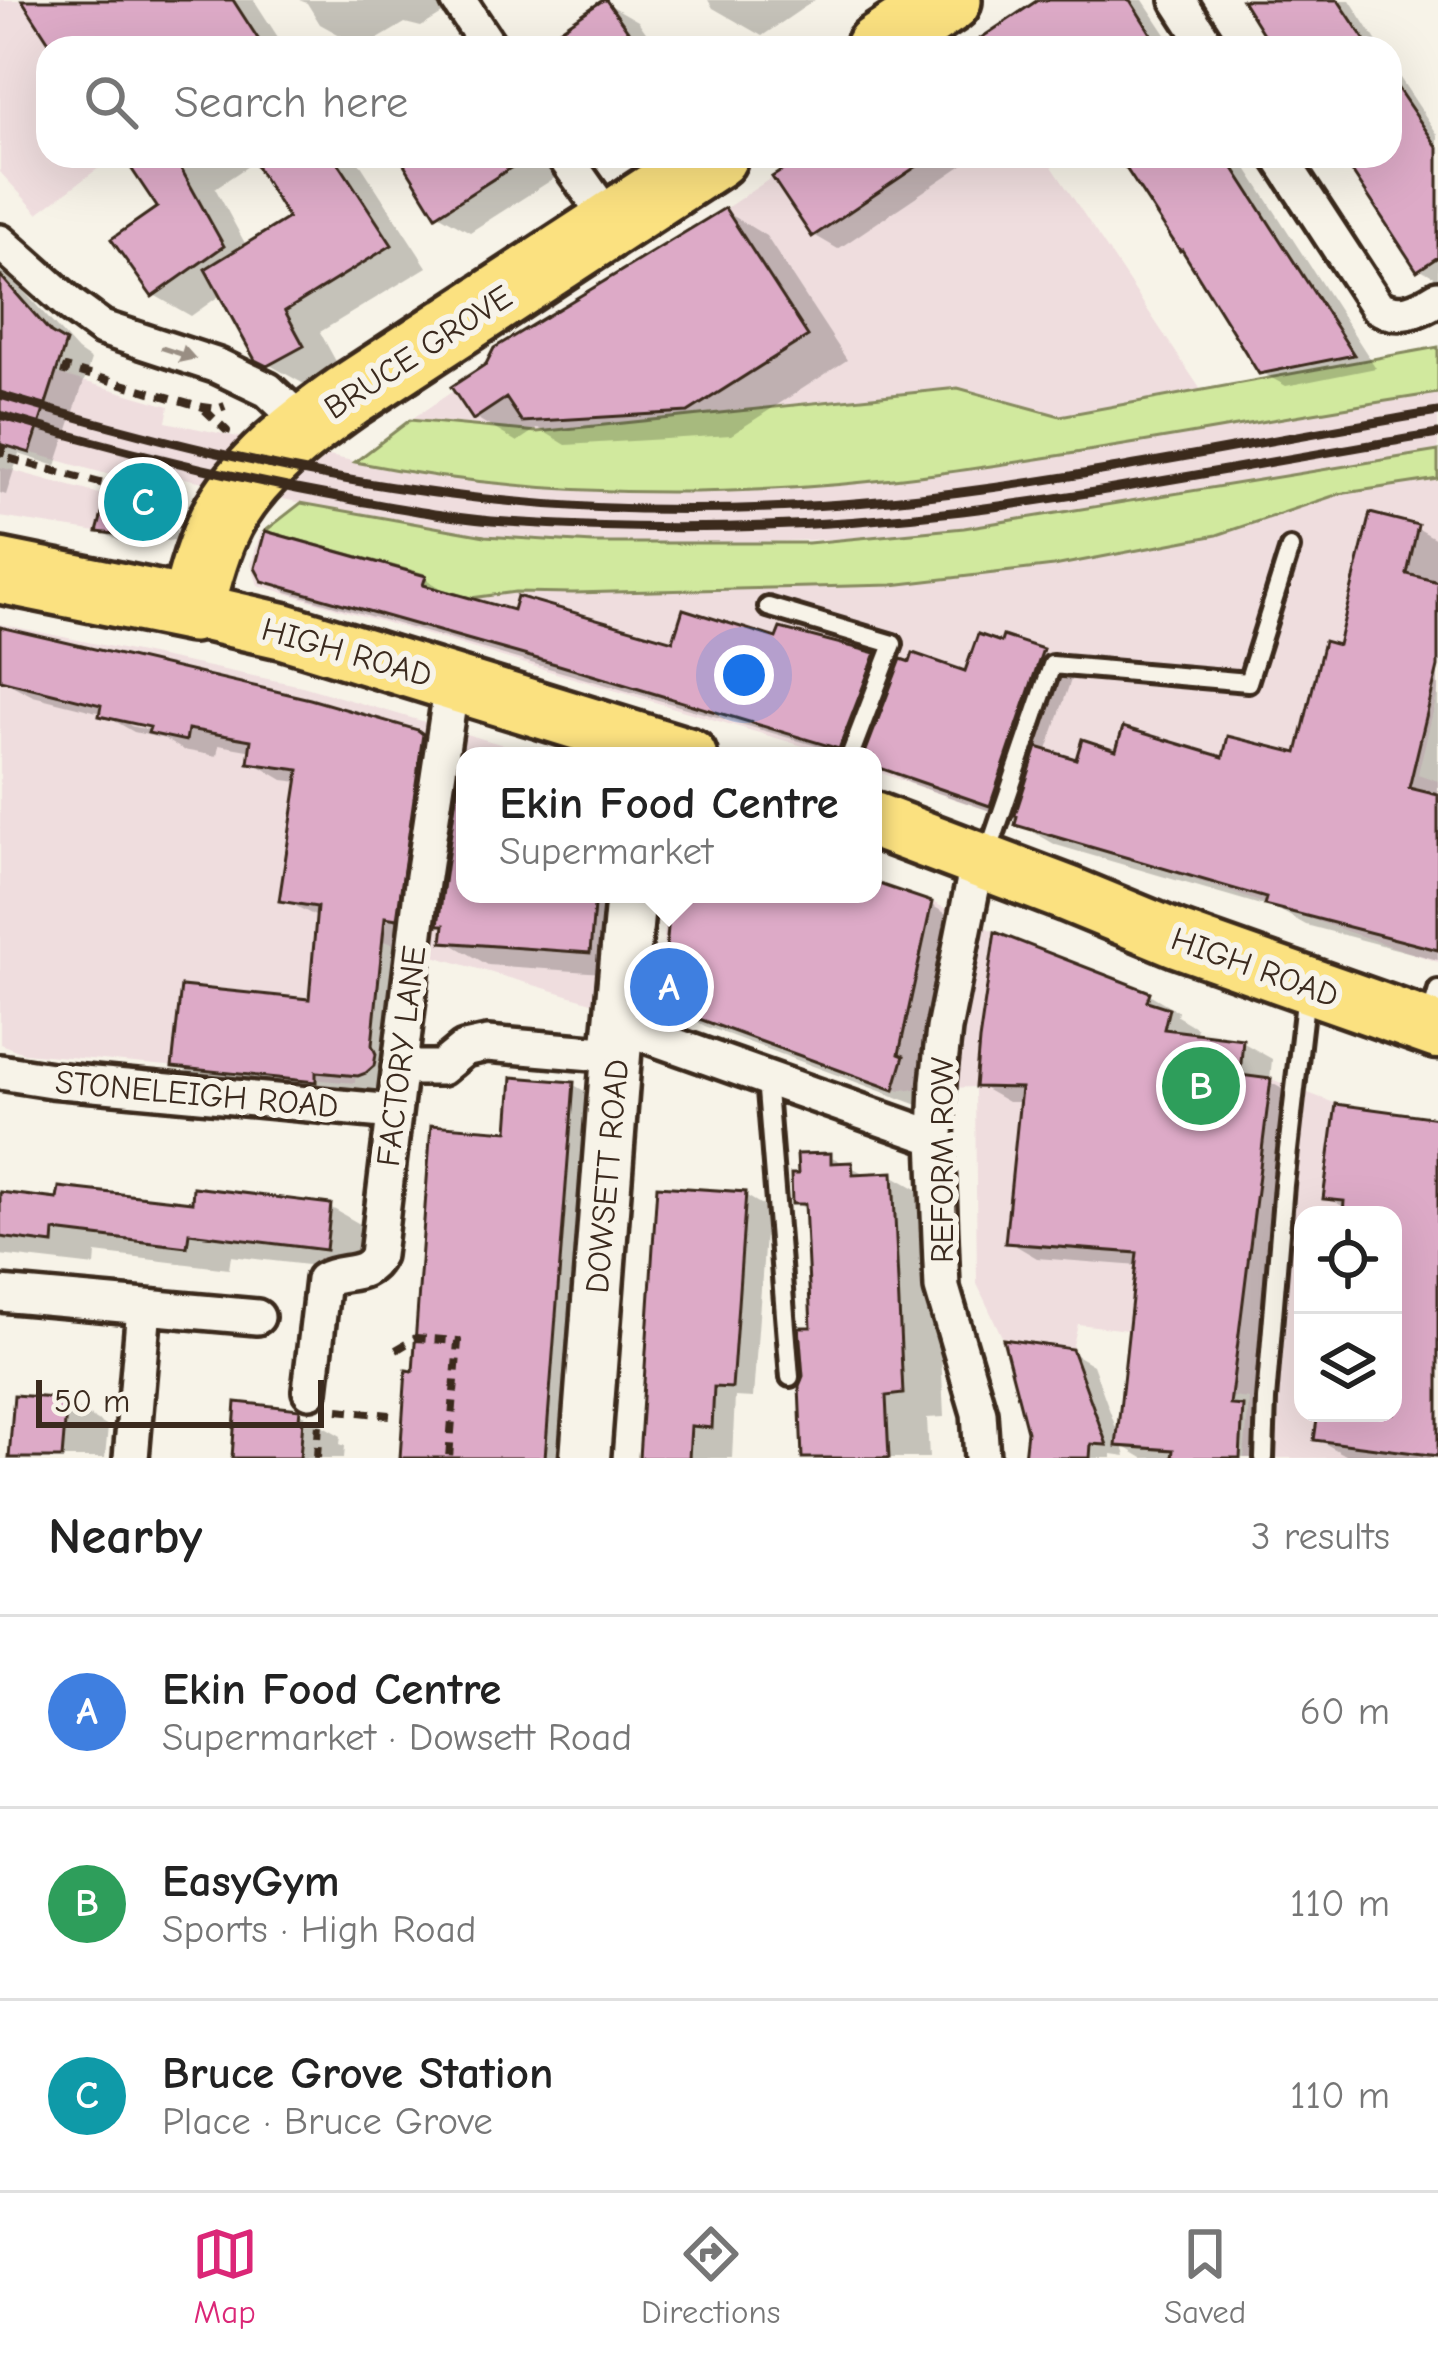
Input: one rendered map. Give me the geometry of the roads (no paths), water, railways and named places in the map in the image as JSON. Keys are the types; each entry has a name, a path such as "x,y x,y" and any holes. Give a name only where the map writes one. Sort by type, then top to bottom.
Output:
{"highway":[{"path":"895,36 949,0"},
{"name":"BRUCE GROVE","path":"192,610 209,548 234,500 307,427 698,168"},
{"name":"HIGH ROAD","path":"0,571 192,610"}],"main road":[{"name":"HIGH ROAD","path":"192,610 283,631 648,747"},
{"name":"HIGH ROAD","path":"882,823 1307,986 1434,1016"}],"street":[{"path":"458,0 482,36"},
{"path":"1178,0 1201,36"},
{"path":"572,168 612,224"},
{"path":"1287,168 1377,306 1387,313 1411,312 1438,298"},
{"path":"0,242 102,328 218,366 268,390 307,427"},
{"name":"FACTORY LANE","path":"310,1391 323,1280 364,1271 377,1255 422,884 452,683"},
{"name":"REFORM ROW","path":"982,861 944,1029 936,1138 942,1288 979,1413 982,1458"},
{"name":"DOWSETT ROAD","path":"585,1458 630,903"},
{"path":"399,1068 441,1068 464,1049 488,1044 618,1041 766,1078 936,1138"},
{"name":"STONELEIGH ROAD","path":"0,1072 394,1112"},
{"path":"0,1294 257,1317"},
{"path":"131,1458 145,1308"}],"lane":[{"path":"982,861 1052,665 1248,682 1290,548"},
{"path":"768,607 893,644 853,747"},
{"path":"1264,1458 1284,1185 1307,986"},
{"path":"766,1078 790,1376"}],"railway":[{"path":"0,395 161,439 325,476 491,500 662,509 833,505 959,492 1438,412"},
{"path":"0,415 176,462 354,500 488,521 621,527 791,525 962,511 1438,434"}],"place":[{"name":"Bruce Grove Station","path":"143,502"},
{"name":"Ekin Food Centre","path":"669,987"},
{"name":"EasyGym","path":"1201,1086"}]}
